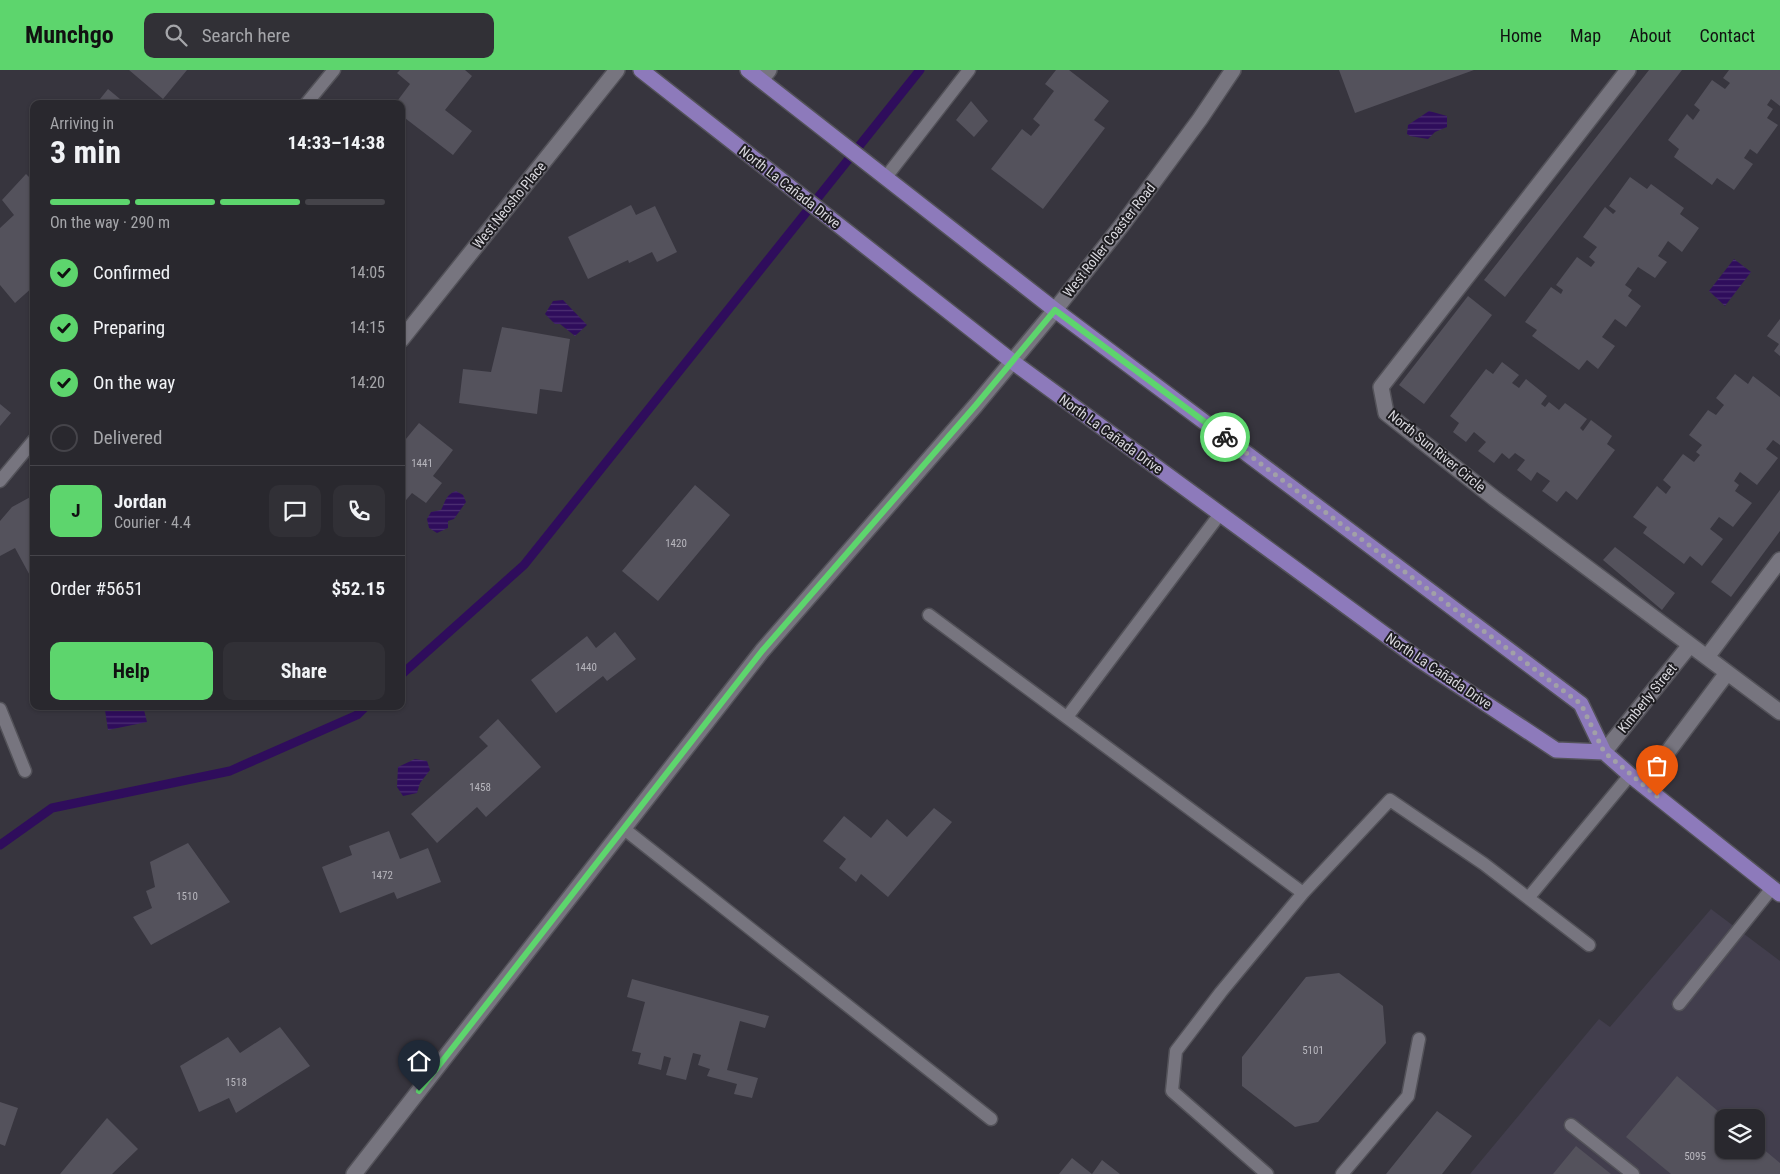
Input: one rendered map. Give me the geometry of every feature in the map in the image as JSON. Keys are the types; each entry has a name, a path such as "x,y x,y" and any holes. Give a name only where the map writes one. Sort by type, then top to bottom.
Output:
{"main road":[{"name":"North La Cañada Drive","path":"641,70 1013,362 1417,658 1556,750 1604,752"},
{"path":"748,70 765,75 821,128 1055,310 1581,704 1604,752 1630,776 1776,891"}],"street":[{"name":"West Neosho Place","path":"405,335 617,70"},
{"name":"West Roller Coaster Road","path":"354,1174 623,828 803,602 876,521 1013,362 1055,310 1122,225 1200,119 1233,70"},
{"name":"North Sun River Circle","path":"1628,70 1381,387 1386,413 1494,498 1780,712"},
{"path":"1707,658 1780,560"},
{"name":"Kimberly Street","path":"1604,752 1690,645"},
{"path":"1643,785 1727,673"}],"lane":[{"path":"309,100 334,70"},
{"path":"882,174 970,70"},
{"path":"0,481 30,445"},
{"path":"1067,717 1220,514"},
{"path":"930,615 1303,893"},
{"path":"0,709 26,771"},
{"path":"1529,897 1630,776"},
{"path":"1267,1174 1172,1091 1176,1051 1221,992 1303,893 1390,800 1448,837 1529,897 1589,945"},
{"path":"623,828 991,1118"},
{"path":"1679,1004 1776,891"},
{"path":"1342,1174 1408,1096 1419,1039"},
{"path":"1571,1125 1633,1174"}],"shaded area":[{"path":"1429,111 1447,116 1447,127 1435,132 1428,139 1407,134 1408,125"},
{"path":"1734,259 1751,272 1725,306 1709,291"},
{"path":"563,300 587,325 575,336 560,324 555,324 545,314 553,301"},
{"path":"456,491 463,495 466,502 454,519 448,521 448,528 437,533 429,528 427,519 431,512 441,510 448,496"},
{"path":"105,710 144,710 147,722 108,730"},
{"path":"415,759 427,761 430,770 420,783 417,793 403,796 397,787 398,767"},
{"path":"1711,909 1780,961 1780,1174 1470,1174 1599,1019 1610,1027"}],"building":[{"path":"129,70 187,70 163,99"},
{"path":"400,70 465,70 472,76 445,110 472,131 453,155 405,118 405,100 398,100 410,84 397,73"},
{"path":"1056,70 1069,70 1109,101 1094,120 1105,128 1043,209 991,169 1022,129 1031,136 1040,125 1033,119 1054,91 1045,84"},
{"path":"1339,70 1474,70 1355,113"},
{"path":"1649,70 1682,70 1505,297 1484,280"},
{"path":"1729,70 1780,70 1780,106 1771,99 1767,105 1773,109 1767,118 1778,125 1757,154 1750,149 1744,158 1753,164 1734,190 1717,178 1712,185 1674,157 1679,149 1668,140 1687,114 1693,120 1700,110 1694,105 1712,80 1725,89 1730,83 1723,78"},
{"path":"108,89 121,100 99,100"},
{"path":"971,101 988,121 974,137 956,120"},
{"path":"26,174 30,178 30,290 15,303 0,285 0,228 14,215 2,200"},
{"path":"1630,177 1647,189 1651,184 1684,208 1680,214 1699,228 1682,252 1668,241 1658,256 1667,262 1655,278 1638,267 1625,285 1632,290 1628,296 1641,306 1626,327 1615,319 1602,337 1615,346 1598,369 1587,360 1579,370 1532,336 1537,330 1525,322 1551,287 1561,294 1563,290 1556,285 1577,257 1591,267 1595,262 1589,257 1597,247 1583,237 1605,207 1613,214 1616,211 1609,206"},
{"path":"631,205 636,215 655,206 677,252 657,262 652,252 629,263 628,260 588,279 568,237"},
{"path":"1468,296 1492,315 1424,404 1399,385"},
{"path":"1780,319 1780,356 1774,351 1779,344 1767,336"},
{"path":"502,327 570,339 562,392 540,389 537,414 459,403 463,369 491,372"},
{"path":"1502,362 1519,375 1512,383 1519,388 1526,379 1547,396 1541,404 1545,407 1549,402 1559,410 1565,403 1587,419 1580,428 1583,431 1591,420 1612,436 1607,444 1615,450 1577,500 1566,491 1557,502 1542,491 1550,481 1537,472 1531,481 1517,470 1525,460 1515,453 1509,459 1502,453 1494,463 1478,451 1486,442 1474,432 1466,442 1453,432 1459,423 1450,416 1486,369 1493,374"},
{"path":"1735,374 1748,384 1753,376 1780,397 1780,445 1773,440 1766,449 1778,458 1757,485 1740,472 1734,481 1739,485 1735,491 1752,503 1733,527 1719,517 1710,529 1723,539 1702,566 1690,556 1684,564 1643,533 1647,527 1633,517 1657,486 1666,494 1671,487 1663,480 1683,454 1694,462 1700,455 1696,452 1702,445 1689,435 1708,410 1716,415 1724,405 1716,398"},
{"path":"0,404 11,413 0,426"},
{"path":"419,423 453,450 433,476 442,483 426,503 412,493 405,501 405,440"},
{"path":"695,485 730,515 658,601 622,571"},
{"path":"1780,490 1780,531 1731,597 1711,582"},
{"path":"30,497 30,576 15,548 0,556 0,521 12,507"},
{"path":"1615,547 1675,593 1662,610 1603,560"},
{"path":"615,632 636,659 607,681 603,676 556,713 531,680 587,636 596,648"},
{"path":"498,719 541,767 486,817 477,807 437,843 411,814 488,746 479,737"},
{"path":"934,808 952,822 888,897 861,874 856,882 839,868 846,859 823,841 844,816 871,838 887,819 907,837"},
{"path":"389,831 400,859 428,848 441,882 397,899 394,892 340,913 322,867 352,855 349,846"},
{"path":"188,843 230,902 151,945 133,917 152,908 146,891 155,887 150,862"},
{"path":"1339,973 1383,1006 1386,1043 1318,1122 1295,1127 1242,1086 1242,1057 1306,977"},
{"path":"632,979 769,1016 765,1028 740,1021 727,1070 758,1078 752,1098 734,1094 737,1084 707,1076 710,1069 698,1065 701,1055 693,1053 686,1080 666,1075 671,1058 664,1056 661,1070 638,1064 641,1053 632,1051 645,1002 627,997"},
{"path":"280,1027 310,1066 236,1113 229,1098 199,1112 180,1066 228,1037 240,1053"},
{"path":"1677,1076 1716,1109 1715,1159 1765,1159 1765,1150 1780,1163 1780,1174 1671,1174 1626,1137"},
{"path":"0,1102 18,1108 5,1146 0,1144"},
{"path":"1437,1111 1472,1136 1442,1174 1386,1174"},
{"path":"107,1118 138,1149 112,1174 60,1174"},
{"path":"1576,1146 1611,1174 1553,1174"},
{"path":"1072,1158 1092,1174 1059,1174"},
{"path":"1102,1160 1120,1174 1092,1174"}],"waterway":[{"path":"405,671 524,565 920,70"},
{"path":"0,845 52,808 230,771 357,715 362,710"}],"way so far":[{"path":"1225,437 1581,704 1604,752 1630,776 1657,796"}],"route":[{"path":"419,1091 762,651 1013,362 1055,310 1225,437"}]}
